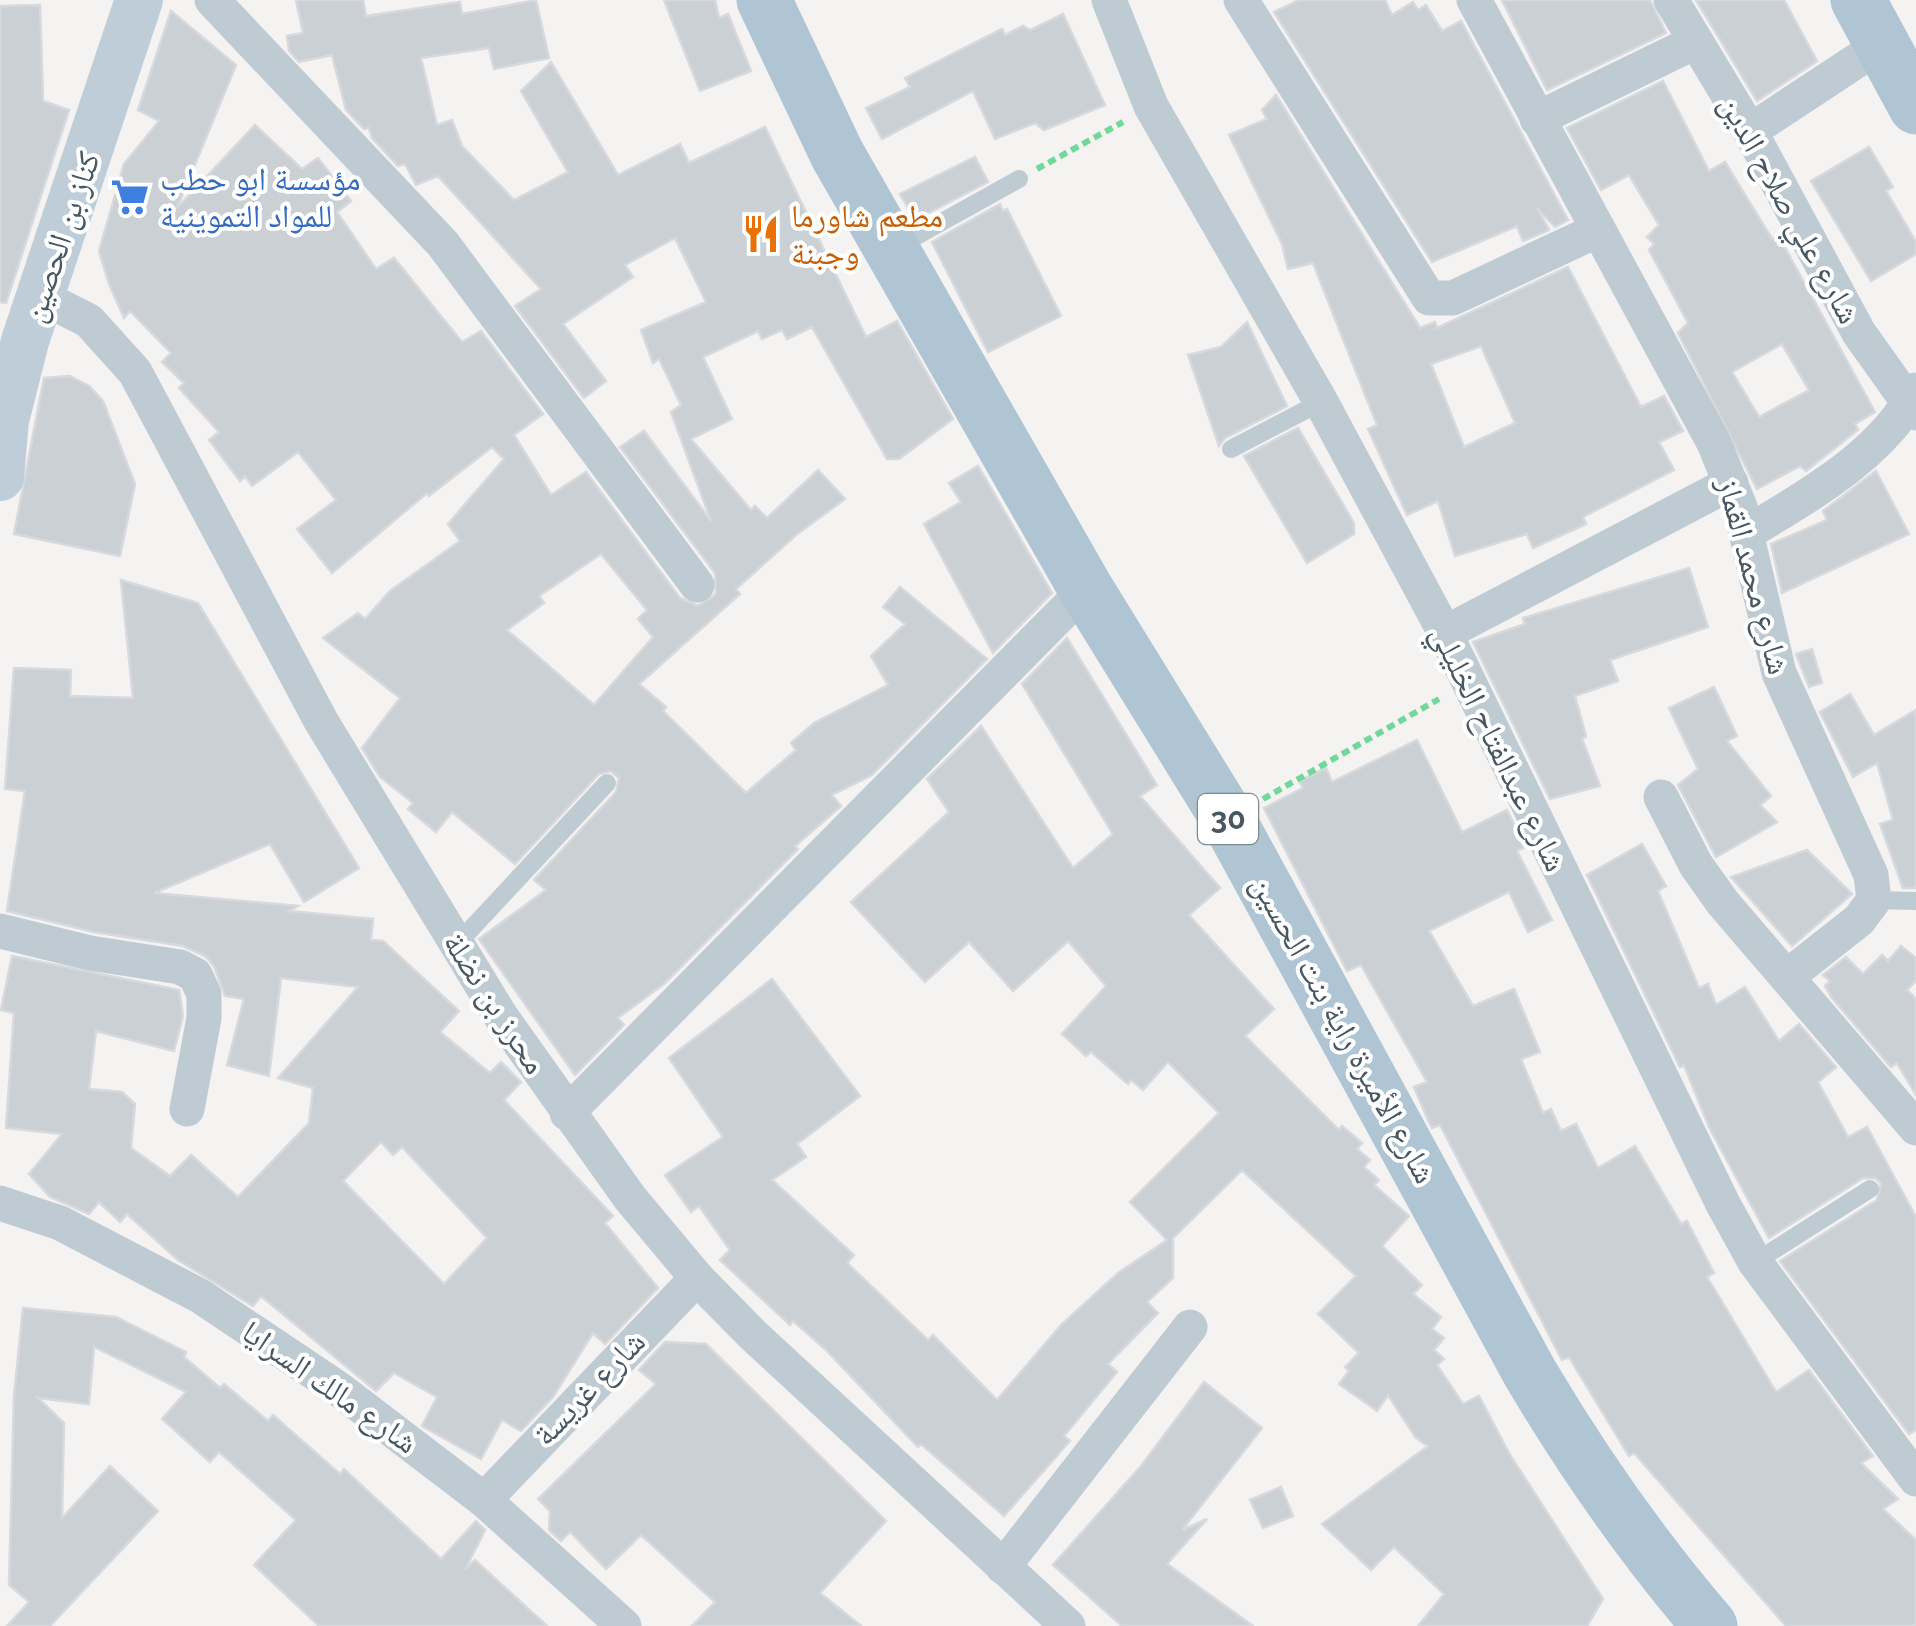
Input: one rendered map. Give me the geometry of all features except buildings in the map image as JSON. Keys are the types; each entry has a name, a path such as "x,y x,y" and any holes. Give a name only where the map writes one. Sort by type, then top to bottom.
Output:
{"main road":[{"name":"شارع الأميرة راية بنت الحسين","path":"764,0 830,139 892,250 1086,589 1228,820 1582,1462 1640,1545 1710,1626"}],"street":[{"name":"كناز بن الحصين","path":"0,477 5,420 139,0"},
{"path":"212,0 443,244 698,585"},
{"name":"شارع عبدالفتاح الخليلي","path":"1109,0 1150,106 1322,402 1445,633 1755,1262 1916,1479"},
{"path":"1240,0 1429,298 1453,298 1598,230"},
{"name":"شارع محمد القماز","path":"1474,0 1692,397 1731,483 1748,533 1759,604 1778,672 1871,875 1874,900"},
{"name":"شارع علي صلاح الدين","path":"1671,0 1750,131 1860,333 1914,402"},
{"path":"1537,118 1695,42"},
{"path":"1750,131 1895,64"},
{"name":"محرز بن نضلة","path":"42,296 88,321 135,372 321,721 456,944 567,1113 697,1278 1068,1626"},
{"path":"1748,533 1839,472 1914,402"},
{"path":"1445,633 1731,483"},
{"path":"567,1113 1086,589"},
{"path":"1661,797 1704,876 1916,1128"},
{"path":"1788,976 1860,920 1874,900"},
{"path":"0,931 90,953 180,967 195,975 204,994 204,1018 187,1109"},
{"name":"شارع مالك السرايا","path":"0,1203 60,1223 200,1296 400,1432 484,1500 602,1619"},
{"name":"شارع غريسة","path":"484,1500 697,1278"},
{"path":"1003,1568 1190,1327"}],"lane":[{"path":"892,250 1019,179"},
{"path":"1231,449 1322,402"},
{"path":"456,944 606,783"},
{"path":"1874,900 1916,901"},
{"path":"1755,1262 1870,1188"}],"path":[{"path":"1019,179 1150,106"},
{"path":"1228,820 1468,683"}],"place":[{"name":"مؤسسة ابو حطب للمواد التموينية","path":"130,197"},
{"name":"مطعم شاورما وجبنة","path":"761,234"}]}
